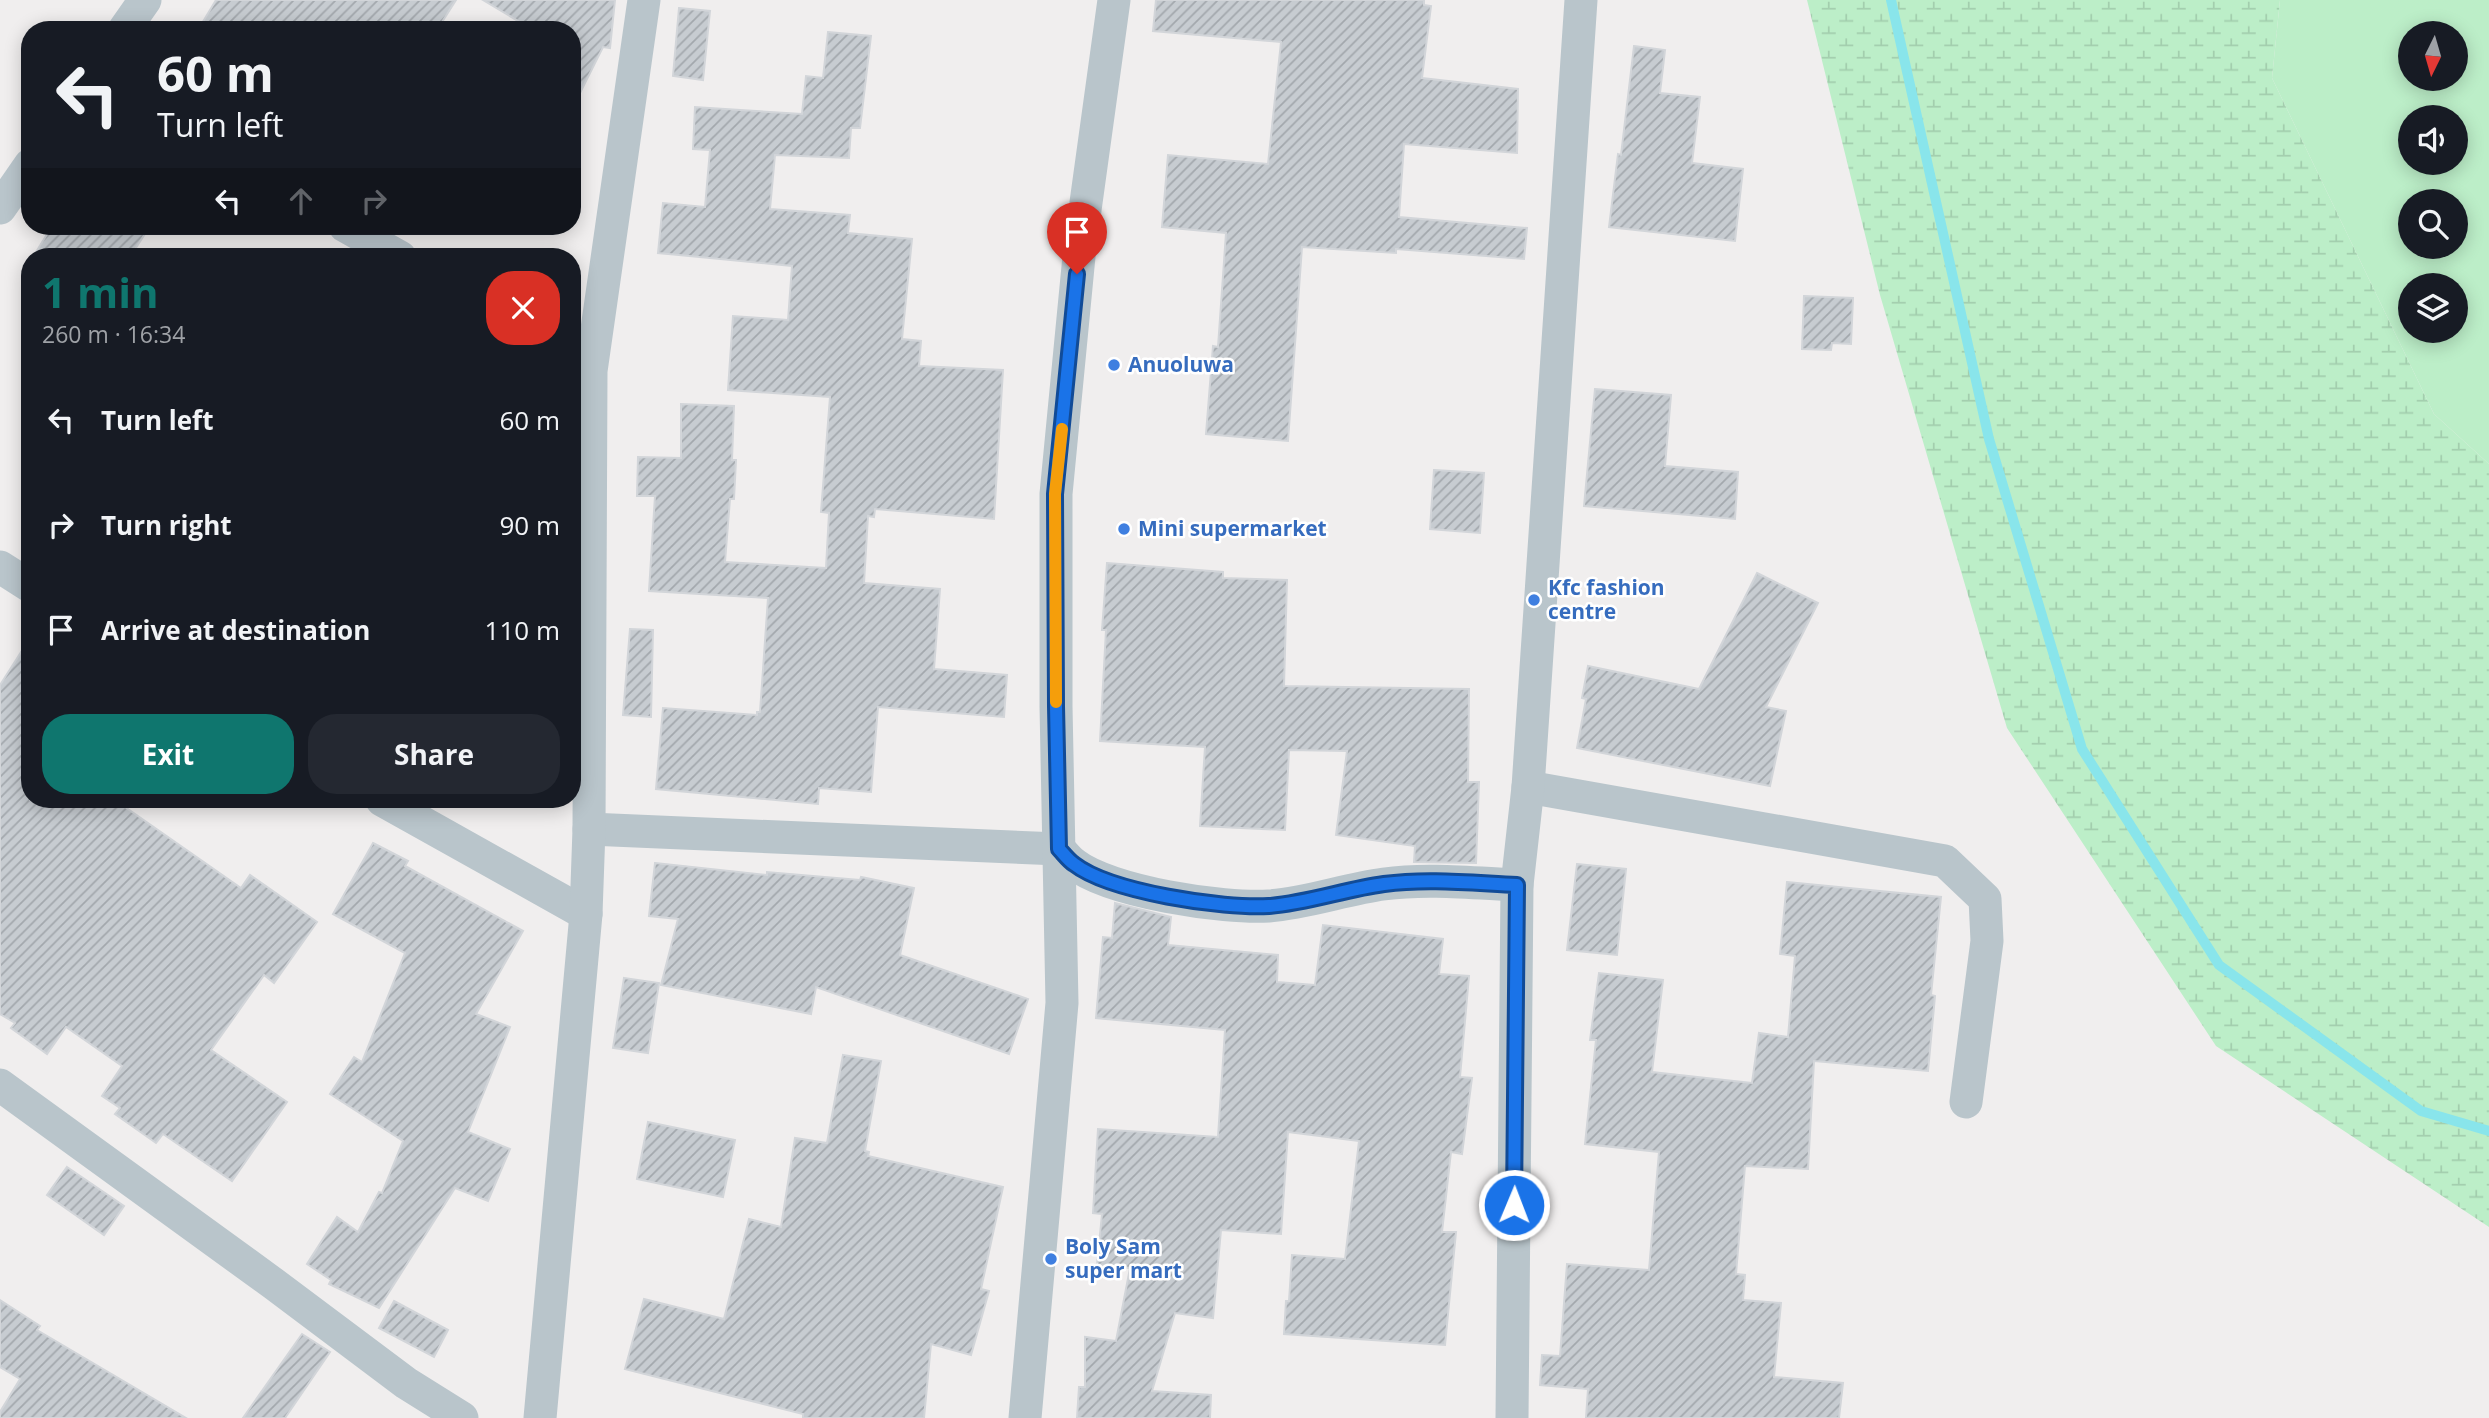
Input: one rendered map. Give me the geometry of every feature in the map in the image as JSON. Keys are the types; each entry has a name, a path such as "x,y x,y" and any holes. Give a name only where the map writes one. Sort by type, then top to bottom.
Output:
{"street":[{"path":"130,21 145,0"},
{"path":"540,1418 586,914 589,829 581,365 644,0"},
{"path":"1025,1418 1062,1003 1055,494 1080,246 1114,0"},
{"path":"1512,1418 1517,885 1528,787 1581,0"},
{"path":"0,208 21,178"},
{"path":"361,235 384,248"},
{"path":"0,567 21,580"},
{"path":"1528,787 1945,861 1985,899 1987,941 1966,1102"},
{"path":"396,808 586,914"},
{"path":"589,829 1059,849 1074,864 1115,883 1159,895 1224,904 1269,906 1385,883 1517,885"},
{"path":"0,1085 264,1276 406,1383 462,1418"}],"green space":[{"path":"1807,0 2280,0 2272,78 2434,414 2489,464 2489,1227 2216,1046 2007,728 1880,295"},
{"path":"2280,0 2489,0 2489,464 2434,414 2400,343 2468,343 2468,273 2398,273 2398,339 2272,78"}],"building":[{"path":"216,0 456,0 443,21 203,21"},
{"path":"483,0 615,0 610,48 603,47 581,91 581,21 518,21"},
{"path":"1156,0 1424,0 1424,5 1431,6 1422,78 1518,89 1517,153 1404,144 1399,217 1527,228 1524,259 1396,249 1396,253 1302,247 1288,441 1206,434 1213,346 1218,347 1226,233 1162,227 1168,155 1268,164 1281,42 1153,31"},
{"path":"679,8 710,11 703,80 673,76"},
{"path":"828,32 871,36 860,128 851,128 849,158 775,155 770,209 850,215 848,233 912,239 902,339 921,341 919,366 1003,370 994,519 875,509 874,517 868,516 864,583 940,589 934,669 1007,675 1004,717 878,707 871,792 819,788 818,804 656,789 663,708 757,715 757,712 760,712 768,598 649,591 655,496 637,496 638,457 681,458 681,404 734,406 734,499 730,499 725,562 826,568 829,513 821,512 830,397 728,390 733,316 788,320 792,266 658,253 663,203 705,207 710,150 693,149 695,107 802,114 806,76 823,78"},
{"path":"1634,46 1665,50 1660,93 1700,97 1692,163 1743,169 1735,241 1609,227"},
{"path":"46,235 144,235 136,248 39,248"},
{"path":"1804,296 1853,298 1851,344 1832,343 1831,350 1802,349"},
{"path":"1595,389 1671,395 1665,466 1738,472 1735,519 1584,506"},
{"path":"1434,470 1484,473 1480,533 1430,529"},
{"path":"1107,563 1223,572 1223,578 1287,580 1284,686 1469,689 1468,782 1479,782 1476,863 1414,862 1415,846 1336,835 1347,751 1289,750 1285,830 1200,826 1205,747 1100,741 1106,630 1102,630"},
{"path":"1757,573 1818,603 1766,707 1786,711 1770,786 1577,748 1586,699 1582,698 1588,666 1699,689"},
{"path":"630,629 653,630 651,717 623,715"},
{"path":"21,652 21,808 126,808 241,888 250,875 317,922 274,983 264,975 211,1050 287,1102 232,1181 163,1134 156,1143 115,1114 120,1108 102,1096 122,1066 66,1027 47,1054 11,1028 15,1023 0,1014 0,685"},
{"path":"373,843 408,861 405,866 523,931 476,1014 510,1027 468,1132 510,1149 488,1201 455,1188 379,1308 329,1284 331,1280 307,1264 337,1217 358,1232 379,1192 382,1193 403,1141 330,1094 354,1057 362,1062 405,953 333,914"},
{"path":"655,863 767,875 767,872 860,880 861,877 914,888 900,955 1028,999 1009,1054 816,987 811,1014 661,985 678,919 649,916"},
{"path":"1577,864 1626,869 1617,955 1567,950"},
{"path":"1787,882 1941,897 1931,995 1935,996 1928,1071 1814,1061 1808,1169 1745,1166 1736,1274 1745,1275 1743,1300 1781,1303 1774,1377 1843,1383 1839,1418 1586,1418 1588,1389 1540,1385 1542,1355 1560,1356 1567,1264 1649,1270 1659,1152 1585,1144 1596,1040 1590,1040 1599,973 1663,980 1652,1072 1752,1083 1759,1033 1788,1037 1795,956 1780,954"},
{"path":"1115,903 1171,917 1168,945 1278,955 1277,982 1315,985 1323,925 1443,939 1439,974 1469,976 1460,1077 1472,1078 1462,1154 1451,1152 1442,1232 1456,1232 1445,1345 1284,1334 1292,1255 1345,1259 1359,1141 1288,1132 1281,1234 1221,1230 1213,1318 1175,1313 1152,1391 1211,1395 1210,1418 1077,1418 1079,1387 1085,1387 1085,1337 1116,1341 1130,1268 1097,1265 1102,1214 1093,1213 1098,1129 1218,1137 1225,1030 1096,1018 1103,937 1112,938"},
{"path":"624,978 659,983 648,1053 613,1048"},
{"path":"843,1055 881,1061 865,1151 869,1152 868,1156 1003,1187 981,1289 989,1291 971,1355 931,1344 924,1418 803,1418 803,1414 625,1369 644,1299 724,1319 749,1219 781,1227 795,1138 827,1143"},
{"path":"648,1122 735,1140 723,1197 637,1179"},
{"path":"67,1167 124,1206 104,1235 47,1195"},
{"path":"0,1300 40,1326 37,1330 186,1418 0,1418 0,1412 20,1379 0,1367"},
{"path":"394,1301 448,1330 434,1357 379,1328"},
{"path":"302,1334 330,1352 285,1418 243,1418"}],"waterway":[{"path":"1891,0 1989,439 2082,749 2219,965 2421,1111 2489,1131"}],"slow traffic":[{"path":"1056,702 1055,494 1062,429"}],"place":[{"name":"Anuoluwa","path":"1114,365"},
{"name":"Mini supermarket","path":"1124,529"},
{"name":"Kfc fashion centre","path":"1534,600"},
{"name":"Boly Sam super mart","path":"1051,1259"}],"route":[{"path":"1077,274 1055,494 1059,849 1074,864 1115,883 1159,895 1224,904 1269,906 1385,883 1517,885 1514,1205"}]}
